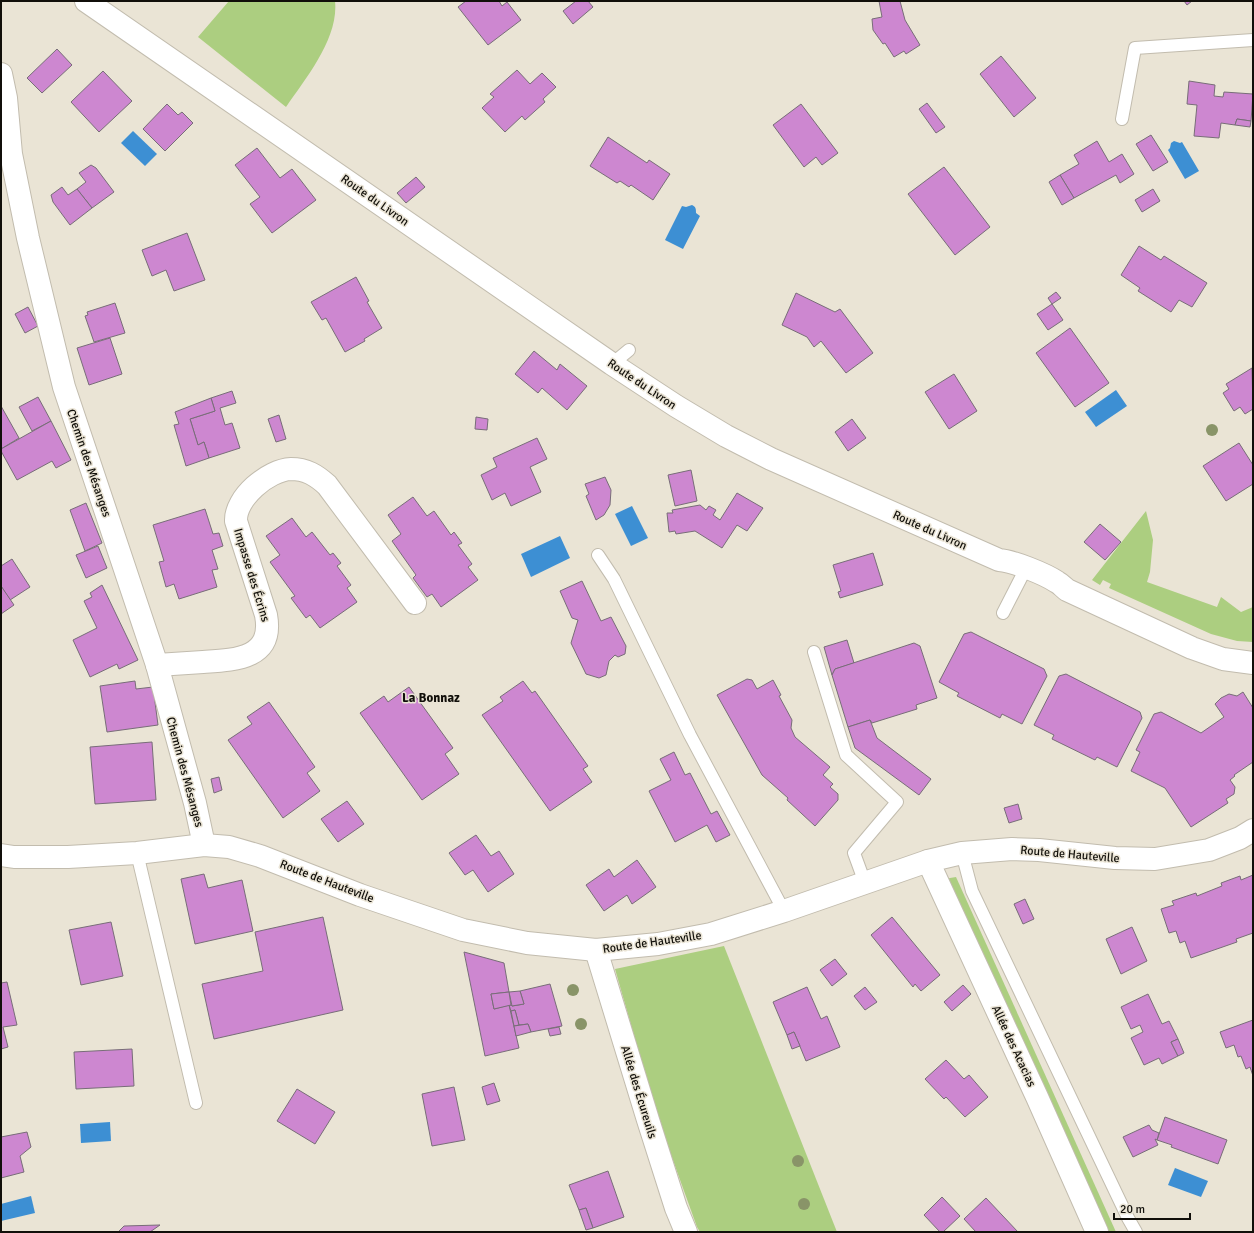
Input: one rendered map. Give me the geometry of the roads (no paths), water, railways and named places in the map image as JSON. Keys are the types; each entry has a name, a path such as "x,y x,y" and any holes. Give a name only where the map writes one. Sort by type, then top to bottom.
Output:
{"street":[{"name":"Route du Livron","path":"86,1 612,364 719,432 771,459 999,560 1009,561 1058,582 1067,590 1192,648 1223,659 1253,663"},
{"name":"Chemin des Mésanges","path":"1,74 6,98 10,154 33,261 64,387 156,665 195,803 204,845"},
{"name":"Impasse des Écrins","path":"156,665 235,660 251,653 263,643 267,629 266,615 236,521 235,513 246,495 254,487 276,473 284,470 291,469 315,474 327,485 415,603"},
{"name":"Route de Hauteville","path":"1,855 14,857 68,857 137,853 204,845 229,847 260,856 360,894 463,930 528,943 596,950 658,944 711,934 784,911 928,861 962,853 1012,849 1039,850 1115,858 1169,858 1209,850 1253,830"},
{"name":"Allée des Acacias","path":"928,861 1098,1232"},
{"name":"Allée des Écureuils","path":"596,950 676,1208 686,1232"}],"lane":[{"path":"1122,119 1135,48 1253,40"},
{"path":"612,364 629,350"},
{"path":"598,555 614,579 690,735 784,911"},
{"path":"1003,613 1026,568"},
{"path":"814,652 846,755 897,802 854,853 865,882"},
{"path":"137,853 196,1103"},
{"path":"962,853 975,898 1124,1211 1136,1232"}],"water":[{"path":"133,131 157,154 145,166 121,143"},
{"path":"1174,141 1180,143 1182,142 1199,171 1185,179 1168,150 1171,143"},
{"path":"692,205 696,208 696,213 700,216 683,249 665,240 682,206 686,207"},
{"path":"1116,390 1127,406 1096,427 1085,412"},
{"path":"632,506 648,538 631,546 615,514"},
{"path":"560,536 570,558 531,577 521,554"},
{"path":"110,1122 111,1141 81,1143 80,1124"},
{"path":"1175,1168 1208,1181 1201,1197 1168,1185"},
{"path":"31,1196 35,1213 1,1221 1,1204"}],"district":[{"name":"La Bonnaz","path":"431,697"}]}
